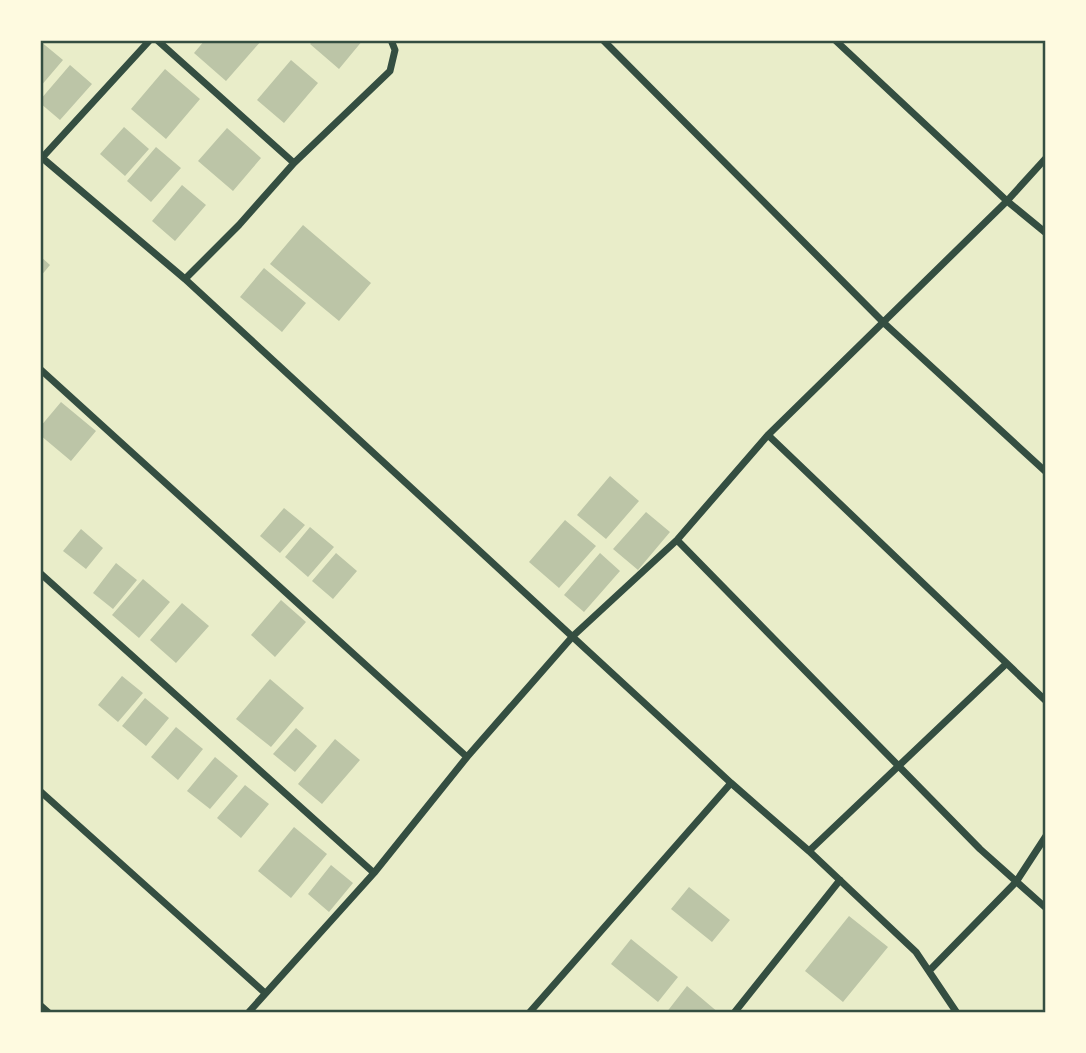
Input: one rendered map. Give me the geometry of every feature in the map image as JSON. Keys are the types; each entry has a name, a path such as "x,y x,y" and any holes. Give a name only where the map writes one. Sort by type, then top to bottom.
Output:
{"street":[{"path":"150,40 41,158 185,279 731,783 809,851 916,952 957,1013"},
{"path":"157,40 294,163"},
{"path":"185,279 239,225 294,163 390,71 395,50 391,40"},
{"path":"603,40 884,323 1046,472"},
{"path":"835,40 1007,201 1046,233"},
{"path":"248,1013 374,873 467,757 573,636 677,540 768,435 1007,201 1046,158"},
{"path":"40,369 467,757"},
{"path":"768,435 1046,701"},
{"path":"677,540 899,767 1046,908"},
{"path":"40,573 374,873"},
{"path":"809,851 1006,664"},
{"path":"529,1013 731,783"},
{"path":"40,791 265,993"},
{"path":"929,971 1016,882 1046,836"},
{"path":"734,1013 840,880"},
{"path":"40,1005 49,1013"}],"building":[{"path":"205,40 262,40 226,81 194,53"},
{"path":"314,40 363,40 339,69 310,44"},
{"path":"40,41 63,60 40,87"},
{"path":"291,60 318,83 284,123 257,100"},
{"path":"70,65 92,84 60,120 40,103 40,100"},
{"path":"165,69 200,99 166,139 131,109"},
{"path":"124,127 149,149 125,176 100,154"},
{"path":"227,128 261,158 233,191 198,161"},
{"path":"156,147 181,168 151,202 127,181"},
{"path":"182,185 206,205 175,241 152,221"},
{"path":"303,225 371,283 339,321 270,264"},
{"path":"40,256 50,265 40,277"},
{"path":"264,268 306,303 282,332 240,297"},
{"path":"61,402 96,431 71,461 40,435 40,427"},
{"path":"610,476 639,501 606,539 577,515"},
{"path":"284,508 305,525 280,553 260,536"},
{"path":"646,512 670,532 638,570 613,549"},
{"path":"565,520 596,546 559,588 529,562"},
{"path":"310,527 334,547 308,577 285,557"},
{"path":"81,529 103,548 86,569 63,551"},
{"path":"336,553 357,571 333,599 312,581"},
{"path":"600,553 620,571 584,612 564,595"},
{"path":"116,563 137,580 113,609 93,593"},
{"path":"143,579 170,602 139,638 112,615"},
{"path":"281,600 306,622 275,657 251,635"},
{"path":"182,603 209,626 176,663 150,640"},
{"path":"122,676 143,693 118,722 98,705"},
{"path":"270,679 304,708 271,747 236,719"},
{"path":"145,698 169,718 146,746 122,726"},
{"path":"176,727 203,749 178,780 151,757"},
{"path":"296,728 317,746 295,772 273,754"},
{"path":"335,739 360,760 322,804 298,784"},
{"path":"215,757 238,776 210,809 187,791"},
{"path":"245,785 269,804 241,838 217,818"},
{"path":"294,827 327,854 291,898 258,871"},
{"path":"331,865 353,883 329,912 308,894"},
{"path":"689,887 730,920 712,942 671,909"},
{"path":"849,916 888,947 843,1002 805,971"},
{"path":"631,939 678,977 658,1002 611,964"},
{"path":"687,986 719,1013 666,1013"}]}
